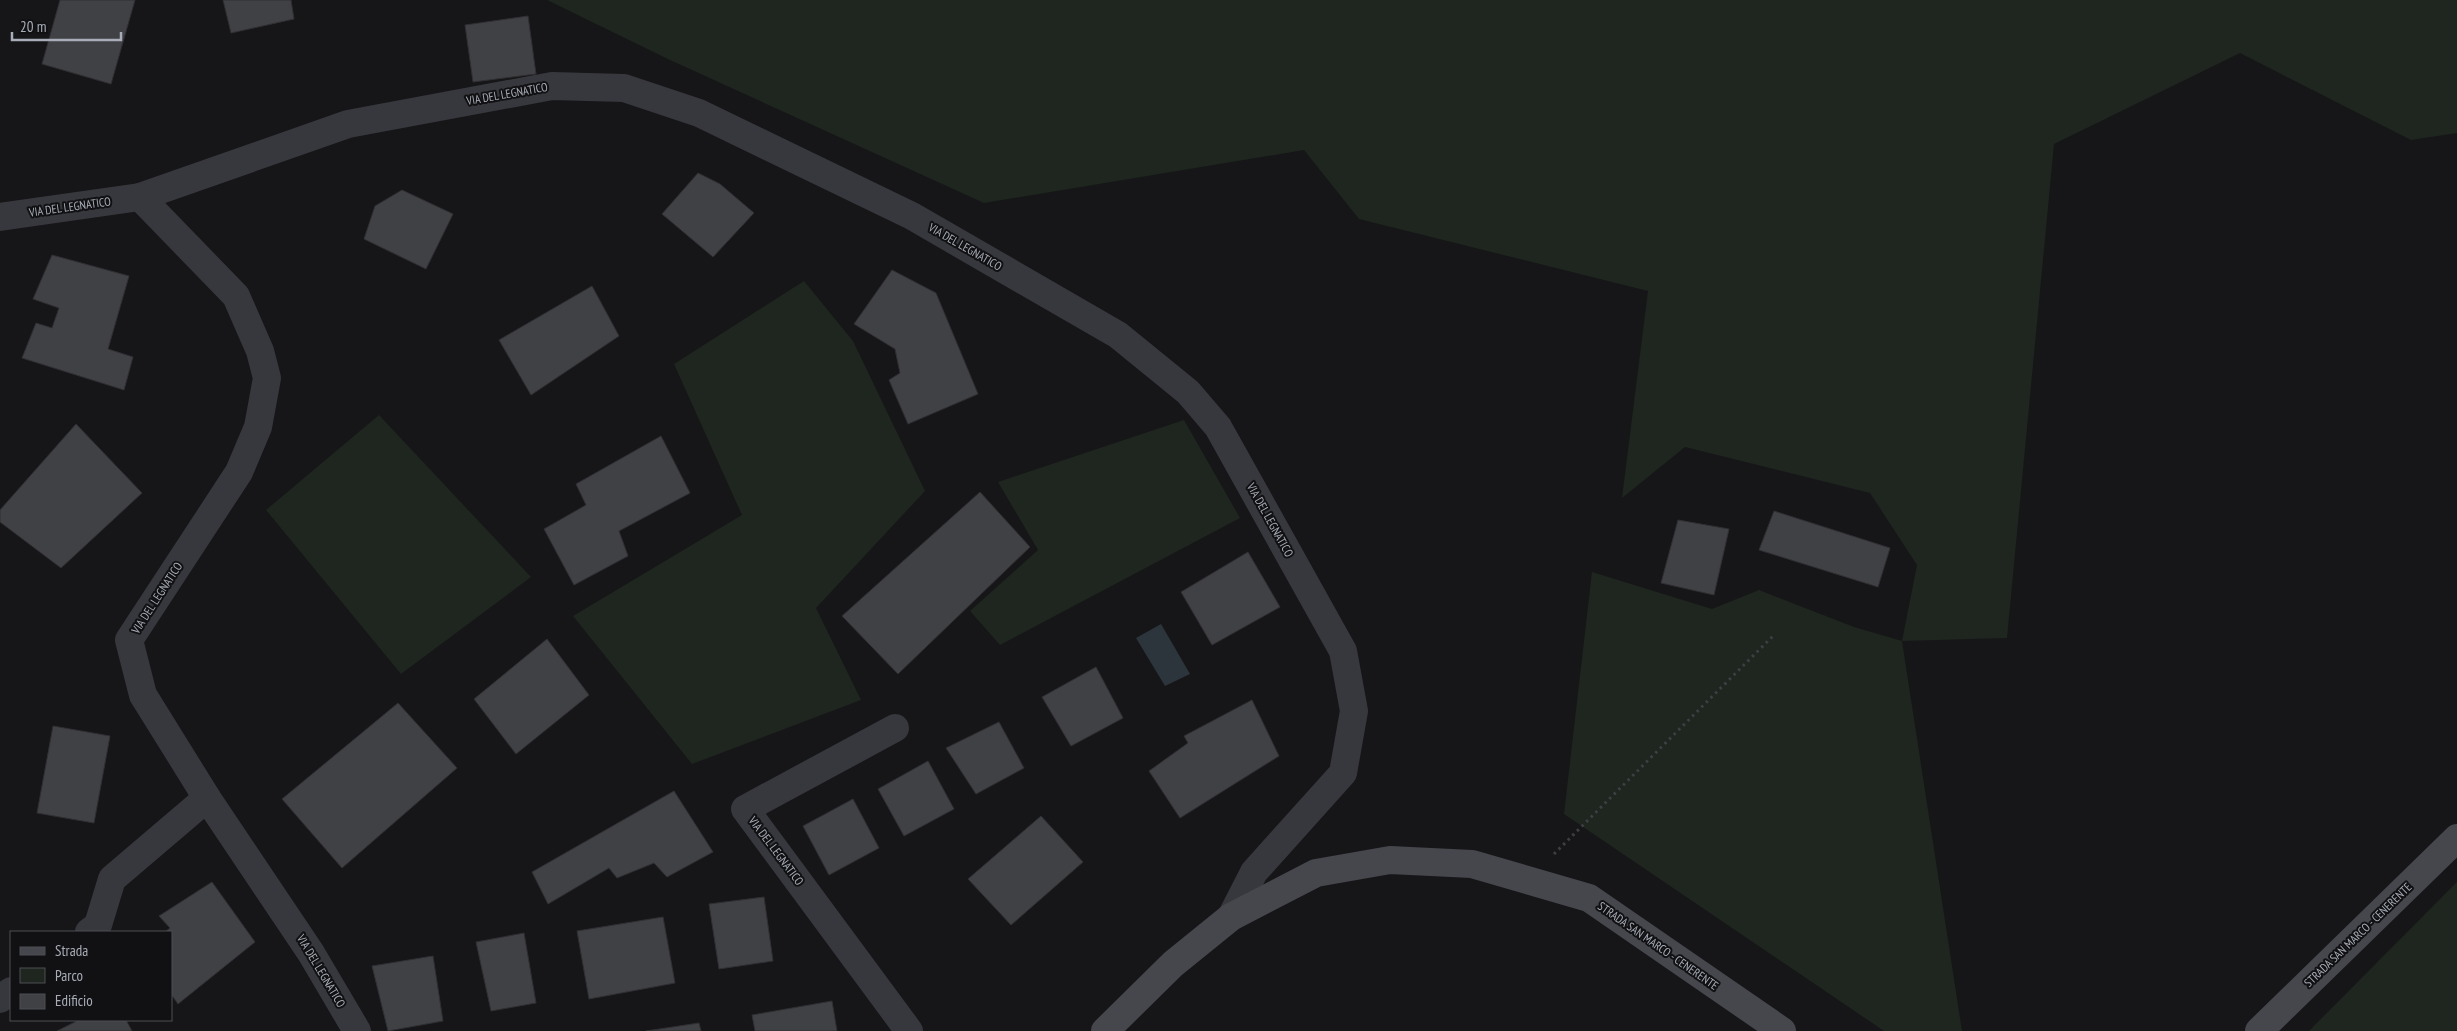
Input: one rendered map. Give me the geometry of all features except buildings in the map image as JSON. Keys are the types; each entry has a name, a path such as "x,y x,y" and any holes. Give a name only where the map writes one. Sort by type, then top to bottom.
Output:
{"main road":[{"name":"STRADA SAN MARCO - CENERENTE","path":"2259,1031 2457,838"},
{"name":"STRADA SAN MARCO - CENERENTE","path":"1104,1031 1173,964 1231,916 1316,872 1390,860 1472,864 1589,898 1782,1031"}],"street":[{"name":"VIA DEL LEGNATICO","path":"0,217 140,197 348,124 552,86 624,88 699,113 912,216 1118,335 1188,392 1218,427 1343,651 1354,711 1343,773 1254,872 1231,916"},
{"name":"VIA DEL LEGNATICO","path":"140,197 236,296 260,351 267,378 258,427 240,472 129,640 143,695 207,798 312,953 357,1031"},
{"name":"VIA DEL LEGNATICO","path":"895,728 744,809 909,1031"},
{"path":"90,931 98,925 112,880 207,798"}],"path":[{"path":"1528,880 1773,636"}],"green space":[{"path":"547,0 2457,0 2457,133 2411,140 2240,53 2054,144 2007,638 1902,641 1917,565 1870,493 1685,447 1622,498 1648,291 1359,219 1304,150 984,203 670,60"},
{"path":"804,281 853,341 925,491 816,608 861,700 692,764 573,616 742,515 674,364"},
{"path":"379,415 531,577 401,674 266,510"},
{"path":"1184,420 1240,518 1000,645 970,611 1038,550 998,482"},
{"path":"1592,572 1712,609 1759,590 1854,627 1902,641 1962,1031 1884,1031 1564,814"},
{"path":"2457,882 2457,1031 2309,1031"}],"shaded area":[{"path":"1161,624 1190,674 1165,686 1136,638"}]}
